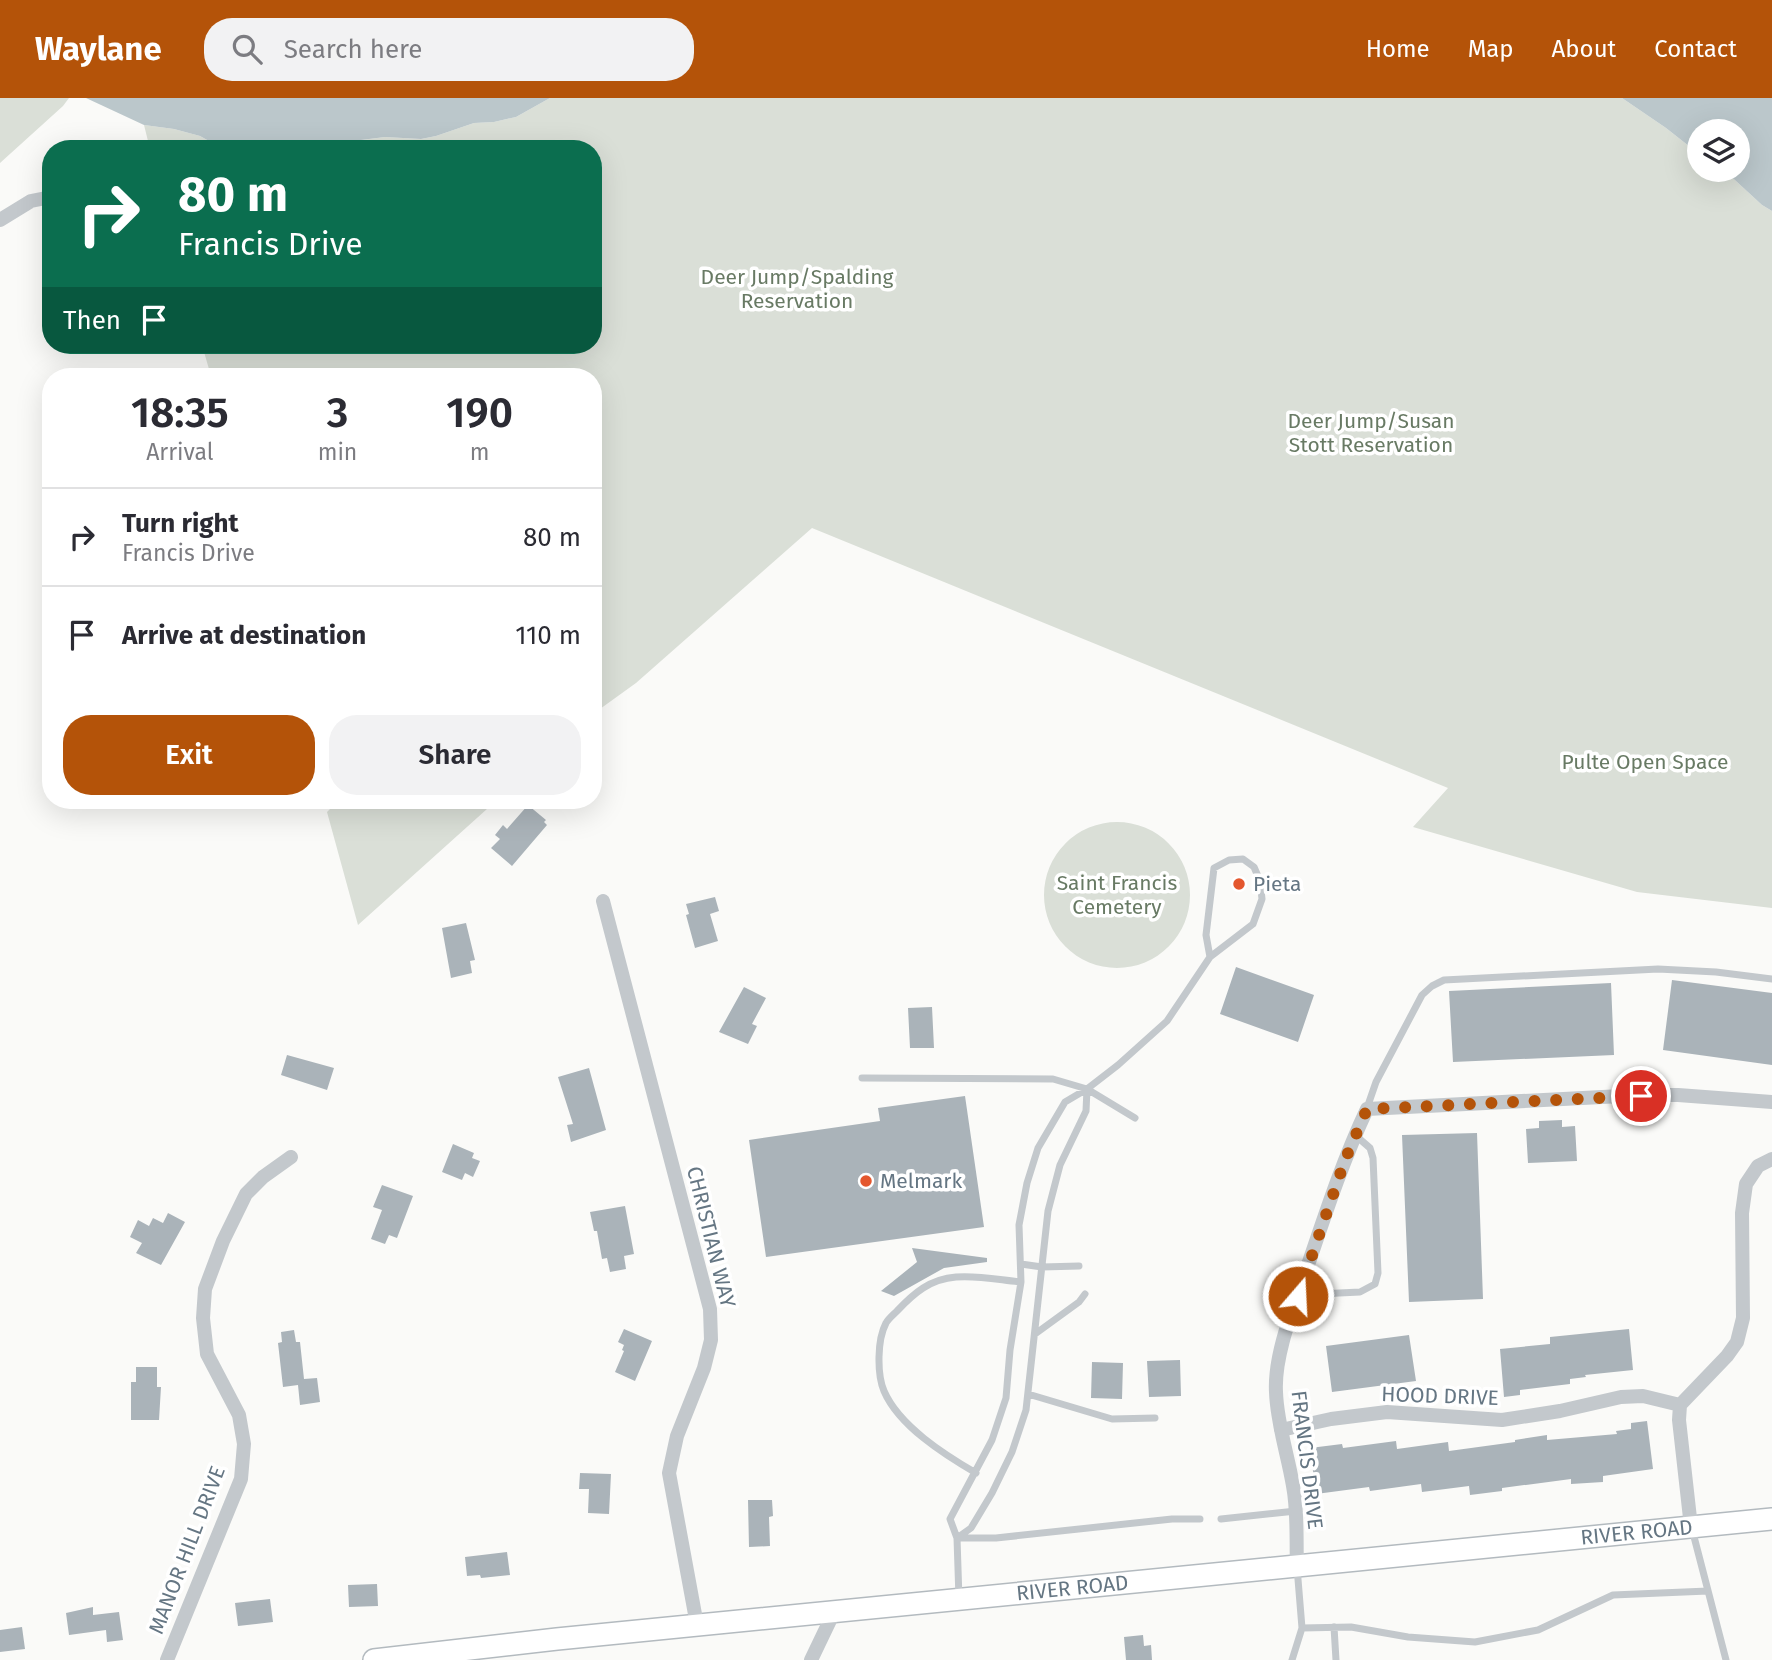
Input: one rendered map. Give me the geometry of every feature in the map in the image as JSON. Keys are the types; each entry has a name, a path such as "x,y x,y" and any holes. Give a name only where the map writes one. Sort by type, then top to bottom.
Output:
{"main road":[{"name":"RIVER ROAD","path":"374,1660 697,1625 1772,1519"}],"street":[{"path":"0,220 31,201 42,199"},
{"name":"CHRISTIAN WAY","path":"603,901 710,1310 710,1340 704,1368 677,1436 669,1473 697,1625"},
{"path":"1367,1109 1641,1096 1718,1097 1772,1102"},
{"name":"FRANCIS DRIVE","path":"1297,1566 1296,1511 1280,1430 1277,1369 1298,1296 1355,1135 1367,1109"},
{"name":"MANOR HILL DRIVE","path":"167,1660 240,1479 244,1444 239,1415 207,1354 203,1318 205,1289 223,1241 246,1194 263,1177 291,1157"},
{"path":"1691,1527 1679,1420 1680,1405 1737,1342 1743,1318 1742,1213 1746,1184 1758,1166 1772,1159"},
{"name":"HOOD DRIVE","path":"1280,1430 1331,1419 1387,1412 1502,1420 1632,1396 1680,1405"},
{"path":"811,1660 834,1612"}],"lane":[{"path":"959,1599 957,1538 950,1519 992,1440 1006,1398 1010,1350 1021,1282 1019,1225 1038,1148 1065,1102 1087,1089 1167,1021 1210,957 1253,924 1262,899 1260,881 1254,867 1243,859 1229,860 1214,867 1206,935 1210,957"},
{"path":"1367,1109 1376,1082 1422,995 1444,980 1658,968 1772,979"},
{"path":"862,1078 1053,1079 1087,1089 1135,1118"},
{"path":"957,1538 971,1528 997,1483 1012,1452 1026,1410 1048,1210 1060,1165 1086,1111 1087,1089"},
{"path":"1298,1296 1360,1292 1375,1284 1378,1273 1373,1158 1370,1148 1355,1135"},
{"path":"1021,1264 1042,1267 1079,1266"},
{"path":"976,1473 946,1455 906,1421 885,1394 878,1374 886,1323 915,1291 935,1282 957,1277 1021,1282"},
{"path":"1035,1334 1079,1302 1085,1294"},
{"path":"1028,1394 1112,1419 1155,1418"},
{"path":"1221,1519 1296,1511"},
{"path":"957,1538 996,1538 1172,1519 1200,1519"},
{"path":"1691,1527 1726,1660"},
{"path":"1292,1660 1302,1628 1297,1566"},
{"path":"1302,1628 1351,1627 1408,1637 1475,1642 1538,1630 1613,1595 1708,1591"},
{"path":"1334,1627 1336,1660"}],"green space":[{"path":"0,98 69,98 0,163"},
{"path":"550,98 1622,98 1687,145 1687,182 1737,182 1772,211 1772,908 1637,892 1413,827 1448,788 812,528 636,683 602,708 602,368 209,368 205,354 602,354 602,140 361,140 385,137 421,139 474,123 516,117"},
{"path":"144,125 174,129 207,140 148,140"},
{"path":"330,809 487,809 358,925 327,812"},
{"name":"Saint Francis Cemetery","path":"1117,822 1145,828 1168,844 1184,867 1190,895 1184,923 1168,946 1145,962 1117,968 1089,962 1066,946 1050,923 1044,895 1050,867 1066,844 1089,828"}],"shaded area":[{"path":"86,98 550,98 516,117 474,123 421,139 385,137 361,140 207,140 174,129 144,125"},
{"path":"1622,98 1772,98 1772,211 1737,182 1750,182 1750,119 1687,119 1687,145"}],"building":[{"path":"524,809 533,809 546,820 544,822 547,825 512,866 491,848 500,839 495,835 503,825 507,829"},
{"path":"715,897 719,911 710,914 718,941 695,948 686,915 689,914 686,904"},
{"path":"466,923 475,960 470,961 472,973 451,978 442,928"},
{"path":"1236,967 1314,995 1298,1042 1220,1014"},
{"path":"1672,980 1772,993 1772,1065 1663,1050"},
{"path":"1611,983 1614,1055 1453,1062 1449,991"},
{"path":"744,987 766,998 752,1024 757,1026 748,1044 719,1032"},
{"path":"932,1007 934,1048 910,1048 908,1008"},
{"path":"287,1055 334,1068 327,1090 281,1075"},
{"path":"589,1068 606,1130 571,1142 567,1125 573,1124 558,1077"},
{"name":"Melmark","path":"965,1096 984,1227 766,1257 749,1140 880,1121 878,1108"},
{"path":"1562,1120 1562,1127 1575,1126 1577,1161 1528,1163 1526,1129 1539,1128 1539,1121"},
{"path":"1477,1133 1483,1299 1409,1302 1402,1135"},
{"path":"453,1144 474,1153 472,1158 480,1161 473,1177 465,1173 462,1180 442,1172"},
{"path":"382,1185 413,1196 397,1238 389,1235 385,1244 371,1239 382,1210 373,1207"},
{"path":"625,1206 634,1254 624,1256 626,1269 610,1272 607,1258 602,1259 590,1212"},
{"path":"168,1213 185,1222 161,1265 136,1253 142,1243 130,1237 138,1220 149,1226 153,1218 163,1223"},
{"path":"912,1248 987,1258 987,1262 944,1268 894,1296 881,1291 917,1262"},
{"path":"624,1329 652,1341 635,1381 615,1372 624,1351 624,1345 618,1342"},
{"path":"1629,1329 1633,1370 1585,1375 1586,1377 1570,1379 1570,1384 1520,1390 1520,1395 1504,1397 1500,1349 1550,1344 1550,1337"},
{"path":"294,1330 296,1342 300,1342 304,1379 317,1378 320,1402 300,1405 298,1385 283,1387 278,1343 282,1342 281,1332"},
{"path":"1409,1335 1416,1381 1332,1392 1326,1346"},
{"path":"1180,1360 1181,1396 1149,1397 1147,1361"},
{"path":"1092,1362 1123,1363 1122,1399 1091,1398"},
{"path":"136,1367 157,1367 157,1387 161,1387 159,1420 131,1420 131,1382 136,1382"},
{"path":"1647,1421 1653,1469 1603,1476 1603,1482 1571,1484 1571,1479 1470,1495 1469,1486 1422,1492 1421,1484 1370,1491 1369,1487 1316,1494 1310,1448 1342,1444 1343,1448 1396,1441 1397,1449 1448,1442 1449,1451 1547,1435 1547,1440 1617,1434 1616,1431 1631,1429 1631,1423"},
{"path":"580,1473 611,1474 609,1514 588,1513 589,1489 579,1489"},
{"path":"748,1500 772,1500 773,1516 769,1517 770,1546 749,1547"},
{"path":"507,1552 510,1575 481,1578 480,1575 467,1576 465,1557"},
{"path":"377,1584 378,1606 349,1607 348,1585"},
{"path":"270,1599 273,1622 238,1626 235,1603"},
{"path":"93,1607 93,1615 119,1612 123,1640 107,1642 106,1630 69,1635 66,1613"},
{"path":"22,1627 25,1649 0,1652 0,1630"},
{"path":"1143,1635 1144,1646 1151,1645 1152,1660 1126,1660 1124,1637"}],"place":[{"name":"Pieta","path":"1239,884"},
{"name":"Melmark","path":"866,1181"}],"route":[{"path":"1298,1296 1326,1211 1367,1109 1641,1096"}],"park label":[{"name":"Deer Jump/Spalding Reservation","path":"797,289"},
{"name":"Deer Jump/Susan Stott Reservation","path":"1371,433"},
{"name":"Pulte Open Space","path":"1645,762"}]}
